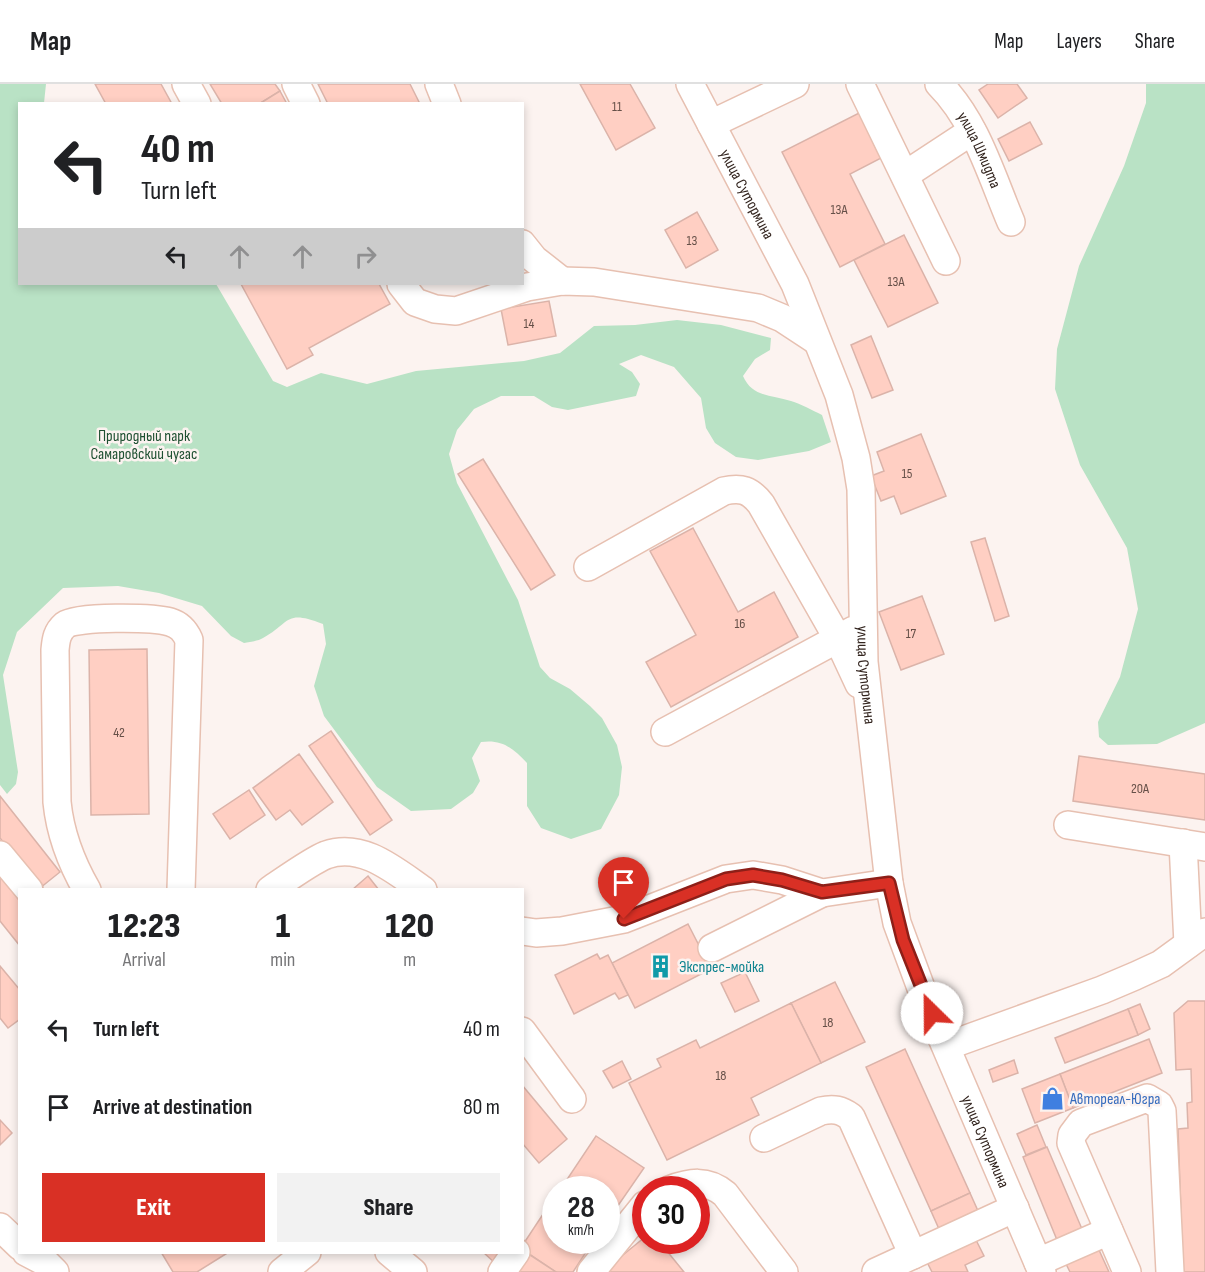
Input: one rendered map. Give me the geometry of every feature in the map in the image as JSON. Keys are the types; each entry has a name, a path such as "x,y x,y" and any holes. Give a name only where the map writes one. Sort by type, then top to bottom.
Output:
{"street":[{"path":"186,84 196,102"},
{"path":"296,84 305,102"},
{"path":"439,84 446,102"},
{"name":"улица Сутормина","path":"690,84 795,284 839,395 856,458 861,489 864,662 889,883 897,923 908,956 1040,1267"},
{"path":"711,124 795,84"},
{"path":"860,84 946,261"},
{"name":"улица Шмидта","path":"939,84 954,99 972,131 1011,222"},
{"path":"905,175 972,131"},
{"path":"524,246 534,259 562,281"},
{"path":"402,285 415,302 435,309 456,311 527,287 562,281 594,282 758,308 782,318 817,341"},
{"path":"588,567 724,491 744,490 755,496 761,504 838,639 849,660 870,715"},
{"path":"86,888 59,821 54,650 57,633 67,623 83,619 172,622 184,629 189,640 181,888"},
{"path":"665,732 863,625"},
{"path":"946,1046 1124,981 1161,964 1196,938 1194,845 1068,825"},
{"path":"273,888 325,855 357,852 374,858 420,888"},
{"path":"0,855 27,888"},
{"path":"524,931 536,933 562,931 624,919 726,879 753,875 782,880 822,892"},
{"path":"712,948 822,892 889,883"},
{"path":"524,1034 572,1099"},
{"path":"1127,1272 1071,1143 1072,1135 1081,1123 1147,1098 1159,1105 1162,1111 1170,1272"},
{"path":"764,1138 821,1111 831,1109 842,1111 851,1117 913,1255"},
{"path":"710,1186 725,1194 784,1272"},
{"path":"876,1272 1015,1208"},
{"path":"591,1272 632,1221"},
{"path":"0,1227 18,1244"},
{"path":"1040,1267 1109,1231"},
{"path":"282,1272 304,1254"},
{"path":"391,1254 413,1272"},
{"path":"502,1272 515,1254"}],"green space":[{"name":"Природный парк Самаровский чугас","path":"0,84 46,84 44,102 18,102 18,285 217,285 273,381 287,387 321,373 367,384 416,371 524,361 560,353 594,326 635,325 677,320 721,325 771,338 770,350 755,359 743,376 751,388 763,394 795,402 822,415 831,442 809,451 758,460 736,457 715,443 706,428 701,398 674,367 641,355 619,364 632,372 640,384 636,396 568,410 552,407 534,396 501,396 474,409 457,430 449,454 457,483 518,600 540,667 550,678 570,689 602,718 617,745 622,767 619,795 601,829 571,839 541,828 527,806 527,763 512,749 501,743 488,741 481,742 472,758 480,781 473,793 451,809 411,811 377,787 324,716 314,686 326,644 323,624 302,618 289,619 261,639 244,643 231,636 202,606 159,593 118,586 63,588 17,632 3,675 18,772 16,784 7,794 0,785"},
{"path":"1146,84 1205,84 1205,723 1157,744 1108,745 1099,737 1098,722 1120,677 1138,609 1127,548 1080,465 1055,389 1057,349 1079,266 1124,166 1146,103"}],"building":[{"path":"95,84 161,84 171,102 105,102"},
{"path":"210,84 275,84 280,91 262,102 221,102"},
{"path":"318,84 410,84 419,102 327,102"},
{"path":"580,84 630,84 655,128 616,150"},
{"path":"988,84 1017,84 1027,98 998,118 979,90"},
{"path":"280,91 286,102 262,102"},
{"path":"865,110 887,155 850,174 885,244 840,267 782,152"},
{"path":"1030,122 1042,144 1009,161 998,139"},
{"path":"697,212 718,250 686,268 665,230"},
{"path":"904,235 938,303 888,327 854,260"},
{"path":"242,285 380,285 390,304 309,348 313,355 287,369"},
{"path":"549,301 556,336 508,345 501,309"},
{"path":"871,336 893,390 872,398 851,345"},
{"path":"921,434 946,496 901,514 894,496 881,501 871,476 884,471 877,452"},
{"path":"483,459 555,575 531,590 458,474"},
{"path":"693,528 738,612 774,592 798,637 671,707 646,662 696,635 650,551"},
{"path":"985,538 1009,616 995,621 971,542"},
{"path":"922,596 944,654 901,670 879,612"},
{"path":"147,649 149,814 91,815 89,650"},
{"path":"331,731 392,820 370,835 309,746"},
{"path":"299,754 333,802 302,825 290,810 276,820 253,788"},
{"path":"1079,756 1205,774 1205,820 1073,801"},
{"path":"249,790 265,815 230,839 213,814"},
{"path":"0,796 60,872 40,888 0,838"},
{"path":"0,876 18,898 18,944 0,921"},
{"path":"368,876 377,888 354,888"},
{"name":"Экспрес-мойка","path":"688,924 711,969 635,1008 612,963"},
{"path":"597,954 600,959 608,955 628,995 619,999 615,993 574,1014 555,975"},
{"path":"0,966 18,988 18,1020 8,1028 0,1018"},
{"path":"745,972 759,1001 735,1012 721,983"},
{"path":"835,982 865,1042 821,1063 791,1003"},
{"path":"1188,1001 1205,1001 1205,1272 1183,1272 1178,1129 1188,1128 1187,1103 1192,1102 1191,1069 1176,1070 1174,1013"},
{"path":"791,1003 821,1063 751,1098 759,1115 667,1160 629,1083 661,1067 657,1059 696,1040 700,1048"},
{"path":"1140,1004 1150,1029 1138,1035 1128,1009"},
{"path":"1128,1009 1138,1035 1065,1063 1055,1038"},
{"path":"1149,1039 1162,1073 1073,1108 1060,1074"},
{"path":"905,1049 970,1193 931,1211 866,1067"},
{"path":"1014,1060 1018,1073 993,1082 989,1070"},
{"path":"622,1061 631,1079 613,1088 603,1071"},
{"path":"1060,1074 1073,1108 1035,1123 1022,1089"},
{"path":"524,1087 567,1139 539,1163 524,1145"},
{"path":"0,1120 12,1133 0,1145"},
{"path":"1037,1125 1046,1147 1026,1155 1017,1134"},
{"path":"596,1136 644,1168 638,1176 632,1176 632,1185 620,1203 620,1176 569,1176"},
{"path":"1047,1147 1082,1229 1057,1240 1023,1157"},
{"path":"970,1193 978,1211 939,1229 931,1211"},
{"path":"542,1216 542,1254 585,1254 573,1272 556,1272 524,1250 524,1243"},
{"path":"976,1240 984,1256 965,1265 968,1272 932,1272 927,1262"},
{"path":"632,1248 632,1254 669,1254 684,1272 602,1272"},
{"path":"1099,1250 1109,1272 1070,1272 1066,1264"},
{"path":"524,1251 556,1272 510,1272"},
{"path":"162,1254 226,1254 197,1272 173,1272"},
{"path":"485,1254 504,1254 496,1264"}],"place":[{"name":"Экспрес-мойка","path":"661,966"},
{"name":"Автореал-Югра","path":"1052,1098"}],"route":[{"path":"624,919 726,879 753,875 782,880 822,892 889,883 897,923 932,1013"}]}
